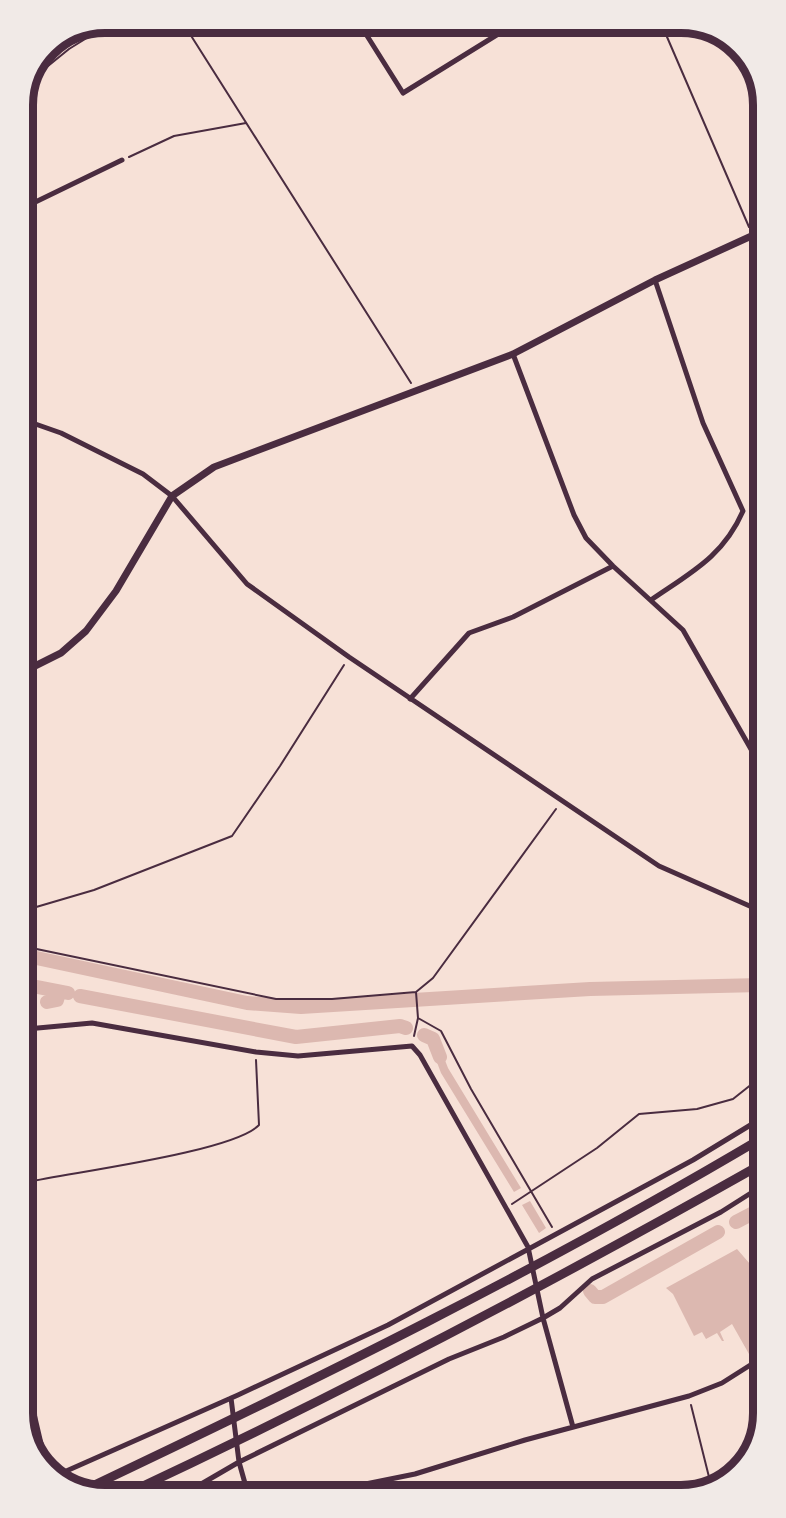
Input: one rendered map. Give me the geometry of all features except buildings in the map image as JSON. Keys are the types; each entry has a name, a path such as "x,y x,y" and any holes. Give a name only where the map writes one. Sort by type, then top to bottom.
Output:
{"highway":[{"path":"95,1484 378,1349 572,1246 753,1143"},
{"path":"145,1485 387,1368 583,1265 753,1169"}],"main road":[{"path":"33,1417 39,1443"}],"street":[{"path":"365,33 404,93 500,33"},
{"path":"33,203 122,160"},
{"path":"33,667 61,653 100,615 172,496 214,467 513,354 655,280 753,235"},
{"path":"651,600 718,551 729,540 743,511 703,423 655,280"},
{"path":"513,354 574,515 586,538 683,630 753,753"},
{"path":"33,423 61,433 142,474 172,496 247,584 349,657 562,802 659,866 753,907"},
{"path":"410,699 469,633 513,617 613,566"},
{"path":"33,1028 92,1023 256,1052 298,1056 412,1046 420,1055 528,1247 543,1318 573,1428"},
{"path":"64,1472 388,1325 528,1247 693,1160 753,1123"},
{"path":"199,1485 239,1462 449,1359 504,1337 543,1318 560,1308 592,1279 722,1212 753,1192"},
{"path":"361,1485 415,1474 689,1396 722,1383 753,1363"},
{"path":"231,1398 239,1462 245,1485"}],"path":[{"path":"190,33 416,391"},
{"path":"665,33 753,230"},
{"path":"41,72 90,35"},
{"path":"122,160 174,136 246,123"},
{"path":"33,908 94,890 232,836 280,766 349,657"},
{"path":"33,948 276,999 332,999 416,992 433,978 562,802"},
{"path":"412,1046 418,1018 416,992"},
{"path":"418,1018 441,1030 471,1089 555,1233"},
{"path":"33,1181 217,1146 253,1132 260,1125 256,1052"},
{"path":"507,1207 597,1148 639,1114 698,1109 733,1099 753,1083"},
{"path":"689,1396 710,1480"}],"shaded area":[{"path":"436,1037 448,1068 521,1188 514,1192 441,1073 429,1041"},
{"path":"530,1201 546,1228 539,1233 522,1205"},
{"path":"737,1249 753,1267 753,1351 749,1354 732,1324 720,1332 724,1341 717,1333 706,1339 702,1332 694,1336 673,1294 666,1288"}],"waterway":[{"path":"33,957 247,1003 301,1007 590,989 753,985"},
{"path":"33,986 68,993"},
{"path":"47,1002 57,1000 59,992"},
{"path":"80,996 296,1037 400,1026 406,1028"},
{"path":"424,1035 433,1039 440,1057"},
{"path":"736,1222 753,1213"},
{"path":"590,1291 595,1297 603,1297 718,1232"}]}
